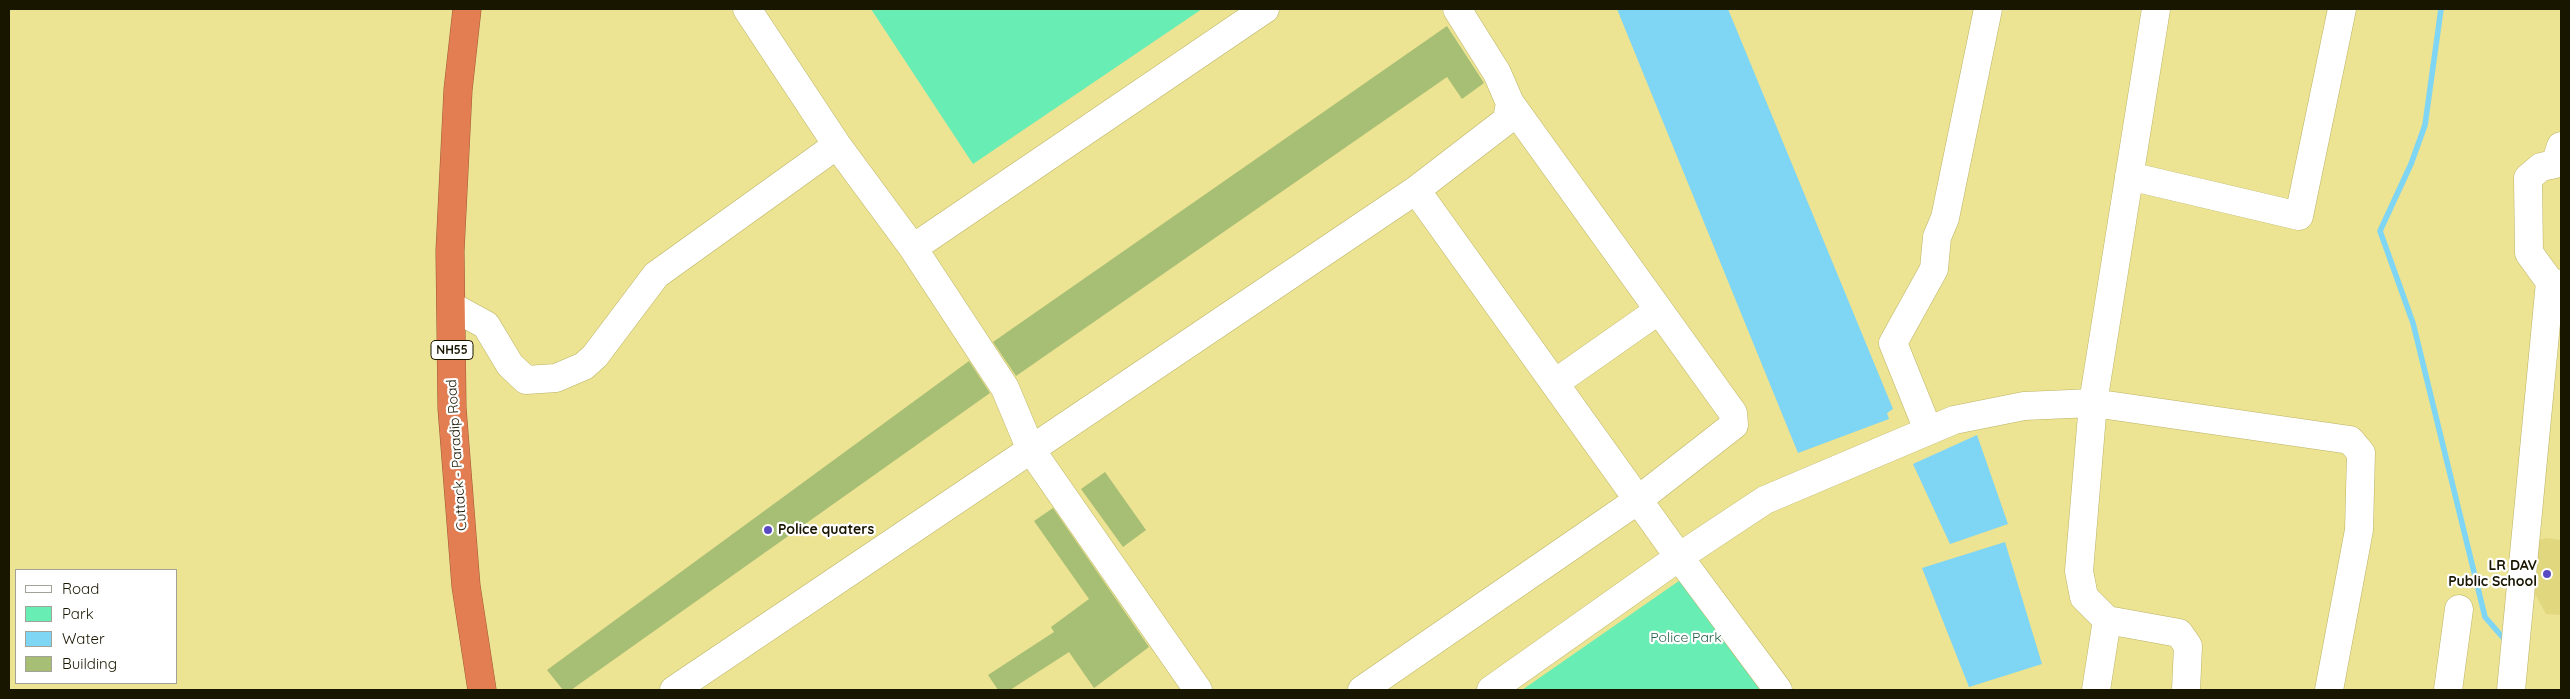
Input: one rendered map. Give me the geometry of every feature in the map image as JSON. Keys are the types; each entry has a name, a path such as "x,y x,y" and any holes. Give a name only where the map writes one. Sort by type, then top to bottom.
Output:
{"highway":[{"name":"Cuttack - Paradip Road","path":"467,9 457,99 450,251 452,408 466,586 482,690"}],"street":[{"path":"747,9 837,144 913,248 1005,388 1031,450 1198,690"},
{"path":"913,248 1265,9"},
{"path":"1362,690 1638,500 1734,425 1733,413 1510,103 1497,73 1457,9"},
{"path":"1928,430 1893,343 1934,269 1937,237 1945,218 1988,9"},
{"path":"2156,9 2093,403 2079,571 2084,597 2107,620 2179,633 2188,646 2186,690"},
{"path":"2129,176 2298,216 2342,9"},
{"path":"674,690 1416,190 1507,120 1510,103"},
{"path":"451,306 486,325 510,365 526,380 556,378 584,366 595,356 656,275 837,144"},
{"path":"2510,690 2556,283 2529,253 2528,178 2541,167 2555,164 2561,146"},
{"path":"1416,190 1679,557 1778,690"},
{"path":"1555,383 1659,310"},
{"path":"1491,690 1679,557 1764,500 1954,420 2024,406 2093,403 2350,440 2361,453 2359,530 2329,690"},
{"path":"2448,690 2459,608"},
{"path":"2096,690 2107,620"}],"shaded area":[{"name":"LR DAV Public School","path":"2546,538 2561,540 2561,615 2546,614 2533,590 2535,541"}],"green space":[{"path":"871,9 1202,9 973,164"},
{"name":"Police Park","path":"1699,567 1784,690 1522,690"}],"water":[{"path":"1617,9 1728,9 1893,409 1887,413 1889,419 1798,453"},
{"path":"1977,435 2008,524 1950,544 1913,464"},
{"path":"2005,542 2042,664 1969,687 1922,568"}],"building":[{"path":"1447,26 1484,83 1462,99 1447,77 1016,376 993,342"},
{"name":"Police quaters","path":"969,361 990,393 571,690 563,690 547,670"},
{"path":"1105,472 1146,530 1123,547 1081,489"},
{"path":"1053,508 1149,647 1094,688 1069,652 1010,690 998,690 988,675 1054,632 1051,627 1089,599 1034,521"}],"waterway":[{"path":"2441,9 2425,125 2411,164 2380,231 2413,323 2485,617 2505,640 2504,644"}],"place":[{"name":"Police quaters","path":"768,530"},
{"name":"LR DAV Public School","path":"2547,574"}]}
